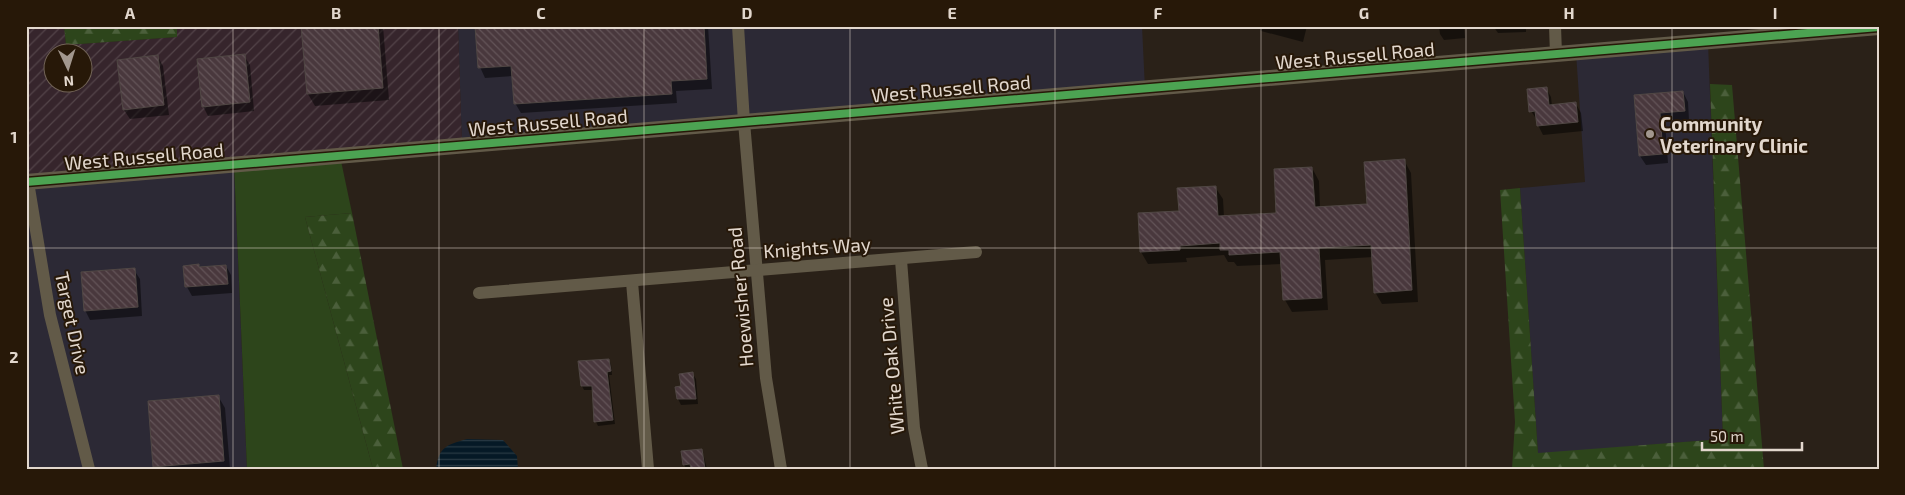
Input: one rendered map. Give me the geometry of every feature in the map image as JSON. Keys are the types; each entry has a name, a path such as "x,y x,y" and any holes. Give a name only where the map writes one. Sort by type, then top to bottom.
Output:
{"street":[{"name":"Hoewisher Road","path":"738,26 744,122 766,378 781,469"},
{"path":"1554,26 1556,54"},
{"name":"West Russell Road","path":"27,182 1879,27"},
{"name":"Target Drive","path":"27,182 50,315 89,469"},
{"name":"Knights Way","path":"479,293 901,260 976,252"},
{"name":"White Oak Drive","path":"901,260 914,428 922,469"},
{"path":"632,282 648,469"}],"shaded area":[{"path":"26,26 64,26 66,42 42,42 42,92 92,92 92,43 177,37 177,26 458,26 462,145 26,182"},
{"path":"458,26 1142,26 1145,89 462,145"},
{"path":"1708,42 1723,439 1538,454 1520,188 1585,182 1576,53"},
{"path":"234,164 247,469 26,469 26,182"}],"green space":[{"path":"64,26 177,26 177,37 92,43 66,42"},
{"path":"1710,84 1732,85 1764,469 1512,469 1515,422 1500,190 1520,188 1538,453 1723,439"},
{"path":"340,156 352,213 305,217 373,469 247,469 234,164"},
{"path":"352,213 403,469 373,469 305,217"}],"water":[{"path":"467,439 503,440 517,456 518,469 436,469 439,455 445,448"}],"building":[{"path":"301,26 378,26 383,88 307,94"},
{"path":"475,26 704,26 707,79 671,81 672,94 514,104 511,66 478,68"},
{"path":"245,54 250,102 202,107 197,59"},
{"path":"158,55 164,105 123,110 117,60"},
{"path":"1547,87 1549,105 1576,102 1578,122 1537,126 1535,111 1529,112 1527,89"},
{"name":"Community Veterinary Clinic","path":"1683,91 1685,111 1660,113 1663,154 1639,156 1634,95"},
{"path":"1405,159 1412,290 1374,293 1371,245 1319,248 1322,298 1283,300 1280,252 1229,255 1229,250 1220,250 1220,243 1180,246 1180,250 1140,252 1138,213 1179,211 1177,188 1216,186 1218,216 1276,213 1274,169 1312,167 1315,207 1367,204 1364,162"},
{"path":"199,264 199,267 226,265 228,284 185,287 183,266"},
{"path":"135,268 138,307 84,311 81,272"},
{"path":"609,359 611,371 607,372 613,420 594,422 592,386 581,386 578,361"},
{"path":"693,372 696,399 677,399 675,387 681,386 679,374"},
{"path":"219,395 224,461 153,467 148,401"},
{"path":"702,449 705,469 691,469 690,464 683,465 681,451"}],"cycle path":[{"path":"26,182 1879,27"}],"place":[{"name":"Community Veterinary Clinic","path":"1650,134"}]}
